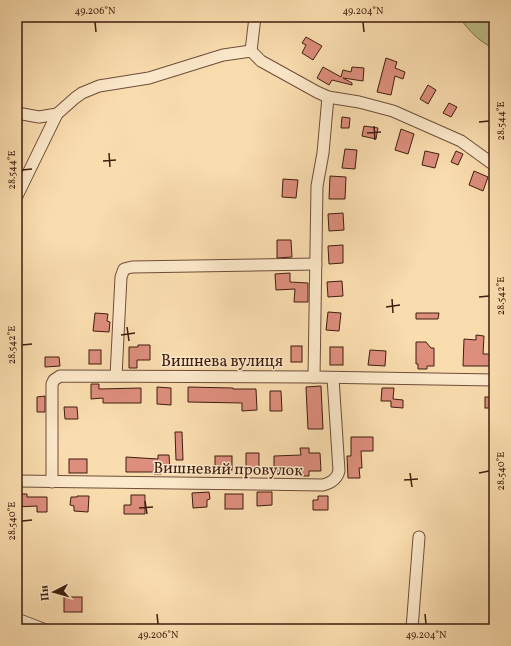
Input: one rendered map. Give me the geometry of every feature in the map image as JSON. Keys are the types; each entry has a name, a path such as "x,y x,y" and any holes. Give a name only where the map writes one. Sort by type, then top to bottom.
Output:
{"street":[{"path":"255,17 250,51 256,58 328,97 359,102 393,112 461,141 494,165"},
{"path":"17,196 57,114 75,98 95,88 142,80 216,57 250,51"},
{"path":"314,377 318,186 323,153 328,97"},
{"path":"17,113 39,116 57,114"},
{"path":"116,376 121,276 124,269 132,267 316,264"},
{"name":"Вишнева вулиця","path":"52,482 52,384 54,380 60,376 314,377 494,380"},
{"name":"Вишневий провулок","path":"17,482 328,484 335,479 339,471 333,378"},
{"path":"412,629 419,537"},
{"path":"17,620 43,629"}],"green space":[{"path":"459,17 483,17 490,24 491,32 494,34 494,49 475,35"}],"building":[{"path":"306,37 322,46 313,60 302,53 306,45 302,43"},
{"path":"386,58 397,62 395,68 405,72 403,79 395,76 391,95 377,92"},
{"path":"323,67 341,77 343,70 351,72 352,67 364,68 363,81 343,78 352,83 352,85 332,80 329,85 317,78"},
{"path":"428,85 436,90 428,104 420,99"},
{"path":"449,103 457,107 451,117 443,113"},
{"path":"342,117 350,118 349,128 341,128"},
{"path":"364,126 378,128 376,139 362,136"},
{"path":"401,129 414,134 408,154 395,150"},
{"path":"345,149 357,150 355,169 342,168"},
{"path":"425,151 439,154 435,168 422,165"},
{"path":"456,151 463,154 458,165 451,162"},
{"path":"474,171 488,177 483,191 469,185"},
{"path":"330,176 346,177 345,199 329,199"},
{"path":"283,179 298,180 296,198 282,197"},
{"path":"343,213 344,230 329,231 328,214"},
{"path":"277,240 291,240 292,257 277,258"},
{"path":"343,245 343,263 329,264 328,246"},
{"path":"290,273 290,282 308,283 308,302 294,302 295,289 276,290 275,274"},
{"path":"342,281 343,296 328,297 327,282"},
{"path":"328,312 341,313 339,331 326,330"},
{"path":"95,313 108,314 107,321 110,322 109,332 93,331"},
{"path":"416,313 439,313 438,319 416,319"},
{"path":"476,335 484,336 483,354 494,354 494,366 463,366 464,339 476,340"},
{"path":"416,342 426,342 431,348 434,348 434,366 427,366 427,369 418,369 418,364 416,364"},
{"path":"138,345 150,345 150,360 137,360 137,368 129,368 129,347 138,347"},
{"path":"291,346 302,346 302,362 291,362"},
{"path":"330,347 343,347 343,365 330,365"},
{"path":"89,350 101,350 101,364 89,364"},
{"path":"370,350 386,351 385,366 368,365"},
{"path":"45,357 59,357 60,366 45,367"},
{"path":"91,384 99,384 99,389 141,388 141,403 103,403 103,398 91,399"},
{"path":"321,386 323,429 308,429 306,387"},
{"path":"157,387 171,388 171,405 157,404"},
{"path":"188,387 256,389 257,410 242,411 242,403 188,402"},
{"path":"382,388 394,388 393,399 403,400 403,408 391,407 391,401 381,401"},
{"path":"270,391 281,391 282,411 270,411"},
{"path":"45,396 45,412 37,412 37,397"},
{"path":"485,397 494,397 494,408 485,408"},
{"path":"64,407 77,407 78,419 65,419"},
{"path":"175,432 182,432 183,460 176,460"},
{"path":"351,437 373,437 373,451 361,451 362,468 359,468 360,478 348,478 347,456 351,456"},
{"path":"300,448 309,448 309,453 320,453 321,471 309,471 309,476 301,476 301,470 274,471 274,456 301,455"},
{"path":"246,453 259,453 259,469 246,470"},
{"path":"158,455 169,455 170,469 161,469 161,474 154,474 154,472 126,472 126,457 158,459"},
{"path":"215,456 232,456 232,470 215,470"},
{"path":"69,459 87,459 87,473 69,473"},
{"path":"209,492 210,499 207,500 207,507 193,508 192,493"},
{"path":"257,492 272,492 272,505 257,506"},
{"path":"17,494 27,494 27,497 47,497 47,512 37,512 37,506 17,507"},
{"path":"225,494 243,494 243,509 225,509"},
{"path":"131,495 145,495 145,514 124,514 124,505 131,505"},
{"path":"89,496 88,512 74,511 74,506 70,505 71,497"},
{"path":"318,496 328,496 328,510 313,510 313,500 318,500"},
{"path":"64,597 82,597 82,612 64,612"}]}
